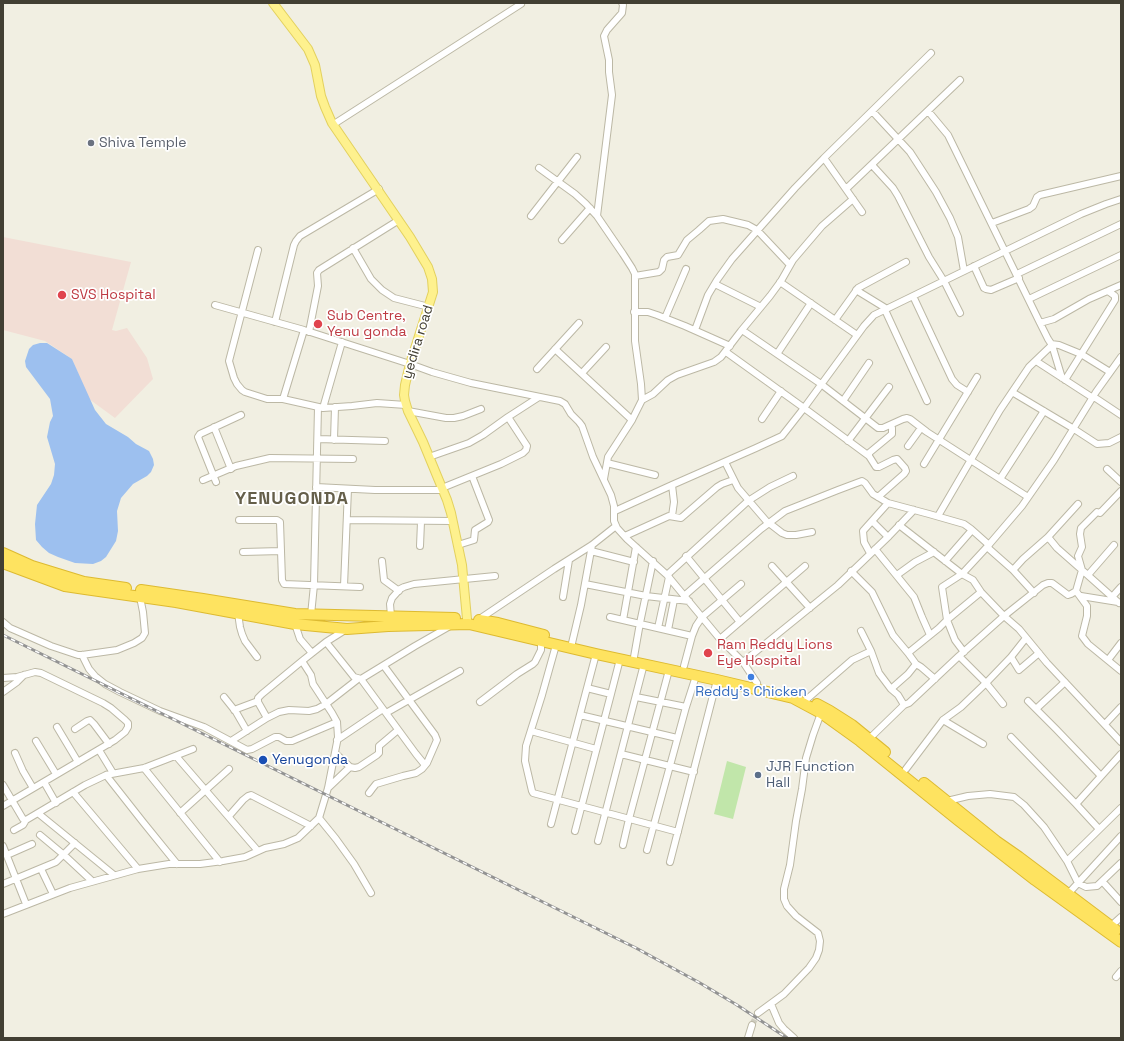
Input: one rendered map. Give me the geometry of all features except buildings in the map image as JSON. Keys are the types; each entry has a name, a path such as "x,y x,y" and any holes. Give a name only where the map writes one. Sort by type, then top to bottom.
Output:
{"highway":[{"path":"3,553 32,566 84,582 204,598 247,607 295,614 467,619 498,623 572,643 684,666 772,687 807,699 830,710 852,725 996,841 1121,934"},
{"path":"3,563 65,586 176,602 295,624 347,629 388,626 469,624 793,698 821,713 860,741 1035,880 1121,942"}],"main road":[{"name":"yedira road","path":"273,3 308,49 317,71 321,96 325,108 334,124 420,251 432,279 433,292 410,364 404,395 407,408 429,457 451,513 462,565 467,619"}],"street":[{"path":"596,216 612,95 609,60 604,36 622,12 622,3"},
{"path":"334,124 521,4"},
{"path":"695,330 708,295 732,259 795,188 824,158 932,53"},
{"path":"846,190 960,80"},
{"path":"872,111 910,152 950,218 958,237 964,271"},
{"path":"928,111 948,135 1052,345 1064,379"},
{"path":"531,216 577,157"},
{"path":"824,158 862,212"},
{"path":"872,165 893,188 898,196 960,313"},
{"path":"539,168 575,194 590,208 632,268 635,276 635,341 642,400 632,420 608,457 604,479"},
{"path":"992,223 1029,209 1040,195 1121,176"},
{"path":"275,322 296,241 300,236 379,189"},
{"path":"642,400 653,394 668,380 677,375 714,362 726,352 770,296 793,260 822,226 853,199"},
{"path":"615,511 782,436 857,335 874,315 1081,214 1121,199"},
{"path":"562,240 590,208"},
{"path":"635,276 659,272 662,268 664,260 667,257 678,255 687,240 710,222 723,219 748,225 757,230 790,265"},
{"path":"283,399 306,331 318,286 317,273 320,268 399,220"},
{"path":"974,266 984,288 986,290 991,290 1121,224"},
{"path":"353,248 371,279 382,290 394,298 429,307"},
{"path":"258,250 229,361 237,384 246,392 267,399 283,399 321,407 377,403 407,408 441,417 454,418 481,409"},
{"path":"1029,299 1121,255"},
{"path":"835,320 856,290 862,285 906,262"},
{"path":"665,318 686,269"},
{"path":"780,282 857,335"},
{"path":"715,284 761,307"},
{"path":"1040,323 1054,319 1089,298 1121,285"},
{"path":"856,290 886,309 927,401"},
{"path":"1064,379 1115,300 1115,296 1108,291"},
{"path":"913,296 952,379 957,385 968,392"},
{"path":"777,354 811,303"},
{"path":"215,305 306,331 432,372 481,386 560,401 582,426 593,457 611,495 615,511 614,521 616,526 636,547 668,576 720,639 743,662 757,684"},
{"path":"634,312 648,312 665,318 730,346"},
{"path":"537,369 579,322"},
{"path":"742,330 821,384 880,429 907,418 1028,497"},
{"path":"312,615 317,458 321,407 342,342"},
{"path":"938,516 970,460 1012,392 1029,367 1052,345 1059,345 1081,354 1110,372"},
{"path":"582,373 606,346"},
{"path":"555,349 632,420"},
{"path":"726,352 869,456 876,467 897,459 906,471 878,497"},
{"path":"1003,704 962,654 947,620 942,587 962,574 1022,506 1121,357"},
{"path":"1036,361 1121,415"},
{"path":"843,401 869,364"},
{"path":"924,464 977,377"},
{"path":"848,441 889,387"},
{"path":"762,419 781,391"},
{"path":"1012,392 1097,444 1109,444 1121,438"},
{"path":"429,457 469,443 539,397"},
{"path":"334,440 335,407"},
{"path":"1000,478 1044,411"},
{"path":"214,479 198,437 200,434 241,415"},
{"path":"316,487 375,490 442,489 501,464 526,450 526,443 508,417"},
{"path":"869,456 869,453 892,434 892,428 890,425"},
{"path":"214,427 230,469"},
{"path":"908,446 921,428"},
{"path":"318,439 386,441"},
{"path":"203,480 214,479 230,469 270,458 353,458"},
{"path":"725,462 738,488 768,523 787,535 796,536 812,532"},
{"path":"607,464 655,475"},
{"path":"1107,469 1121,482"},
{"path":"458,545 474,540 476,530 489,520 472,476"},
{"path":"658,628 668,576 686,556 748,501 770,487 793,476"},
{"path":"625,536 665,518 672,516 679,519 681,518 717,486 733,480"},
{"path":"684,596 768,523 785,511 862,481 866,483 873,494 888,503 964,524 972,530 1034,592"},
{"path":"672,485 674,502 672,516"},
{"path":"344,586 348,489"},
{"path":"869,739 904,705 909,703 1004,616 1043,585 1051,583 1068,595 1076,591 1082,570 1078,556 1082,547 1080,534 1081,528 1097,512 1100,513 1121,491"},
{"path":"888,503 864,529 864,542 897,575 914,596 930,635"},
{"path":"1013,570 1048,537 1078,504"},
{"path":"743,662 838,585 914,510"},
{"path":"239,520 279,521 281,524 282,580 286,584 360,587"},
{"path":"347,520 452,522"},
{"path":"872,521 888,537"},
{"path":"420,546 421,522"},
{"path":"899,525 962,574 973,580 981,592 1026,638 1049,665 1121,742"},
{"path":"478,620 569,560 591,548 616,526"},
{"path":"946,561 972,530"},
{"path":"1048,537 1057,548 1120,603"},
{"path":"1088,576 1114,545"},
{"path":"623,620 636,547"},
{"path":"591,548 634,562"},
{"path":"572,643 582,605 591,548"},
{"path":"243,552 281,551"},
{"path":"897,575 915,562 934,552"},
{"path":"686,556 740,622"},
{"path":"563,597 569,560"},
{"path":"382,561 384,580 398,591"},
{"path":"634,656 653,561"},
{"path":"772,566 810,608"},
{"path":"720,639 805,566"},
{"path":"851,572 872,592 893,635 916,664 935,679"},
{"path":"391,616 390,604 392,598 404,587 414,584 495,576"},
{"path":"585,584 664,599 689,602"},
{"path":"684,666 692,636 702,617 741,584"},
{"path":"1112,597 1121,587"},
{"path":"1076,591 1087,606 1087,616 1082,636 1088,644 1121,671"},
{"path":"908,653 981,592"},
{"path":"1081,596 1120,603"},
{"path":"3,622 10,628 51,646 82,656 91,653 117,650 134,644 142,638 145,630 140,597"},
{"path":"668,630 674,600"},
{"path":"238,613 242,634 256,657"},
{"path":"610,617 692,636"},
{"path":"295,624 302,642 312,653"},
{"path":"230,741 279,712 288,710 309,711 326,704 359,679 454,625"},
{"path":"234,710 258,701 258,698 262,694 302,661 326,642 347,629"},
{"path":"861,631 871,651 879,673 891,689 898,695 904,705"},
{"path":"906,769 943,720 961,707 986,683 1011,657 1026,638"},
{"path":"480,702 535,662 540,650 541,641"},
{"path":"326,642 354,677 359,679 425,765"},
{"path":"1108,660 1121,643"},
{"path":"556,644 526,746 525,761 533,793 678,832"},
{"path":"807,699 852,660 871,651"},
{"path":"1011,657 1019,670 1039,653"},
{"path":"551,824 596,654"},
{"path":"82,656 89,669 95,676 120,692 160,711 204,727 247,750 250,750 275,737 279,737 286,741 292,741 337,722"},
{"path":"575,831 620,659"},
{"path":"3,914 70,888 138,869 169,864 200,864 220,862 245,857 265,848 284,844 298,838 318,818 328,788 338,740 338,724 313,684 311,675 302,661"},
{"path":"598,841 644,664"},
{"path":"891,689 908,674 916,664"},
{"path":"369,793 376,784 402,776 416,774 425,765 437,740 435,735 384,666"},
{"path":"623,845 669,670"},
{"path":"338,740 384,711 409,700 460,671"},
{"path":"3,678 17,677 35,672 50,677 103,703 120,715 128,723 127,730 99,750 3,806"},
{"path":"3,692 25,674"},
{"path":"647,850 677,738 696,676"},
{"path":"670,862 717,680"},
{"path":"1036,709 1065,682"},
{"path":"588,688 611,694"},
{"path":"224,697 247,731"},
{"path":"636,697 686,707"},
{"path":"258,701 267,718"},
{"path":"1028,701 1102,776"},
{"path":"1105,724 1121,707"},
{"path":"758,1013 784,994 809,968 816,958 819,950 820,941 818,933 796,916 787,906 784,898 784,889 790,864 806,758 821,713"},
{"path":"580,715 677,738"},
{"path":"75,729 90,720 108,744"},
{"path":"943,720 983,744"},
{"path":"57,727 78,762"},
{"path":"335,753 350,767 359,767 377,755 379,753 379,746 398,730"},
{"path":"531,731 596,749"},
{"path":"1011,736 1099,829"},
{"path":"36,741 56,774"},
{"path":"14,830 23,825 26,820 85,785 106,775 144,768 194,749"},
{"path":"99,750 113,774"},
{"path":"15,753 33,788"},
{"path":"621,754 694,772"},
{"path":"1076,804 1121,754"},
{"path":"176,756 258,851"},
{"path":"328,788 350,767"},
{"path":"144,768 220,862"},
{"path":"180,813 229,769"},
{"path":"106,775 177,864"},
{"path":"44,782 56,803"},
{"path":"3,785 23,819 26,820"},
{"path":"73,792 138,869"},
{"path":"947,801 968,796 990,794 1014,797 1024,805 1044,827 1067,861 1078,883 1086,887 1097,886 1121,863"},
{"path":"229,816 243,800 251,795 311,826"},
{"path":"1067,861 1121,808"},
{"path":"38,814 114,876"},
{"path":"318,818 336,839 354,864 371,893"},
{"path":"40,835 92,881"},
{"path":"1068,894 1121,836"},
{"path":"3,884 56,862 75,843"},
{"path":"7,855 32,844"},
{"path":"3,848 26,904"},
{"path":"41,869 53,894"},
{"path":"1102,881 1121,902"},
{"path":"1111,926 1121,917"},
{"path":"1116,977 1121,971"},
{"path":"771,1004 779,1023 794,1038"},
{"path":"748,1038 752,1025"}],"shaded area":[{"name":"SVS Hospital","path":"3,237 131,262 112,330 116,331 127,328 147,358 153,379 115,418 89,399 72,359 45,341 3,330"}],"green space":[{"path":"727,761 746,767 733,819 714,814"}],"water":[{"path":"47,343 72,359 95,410 106,424 149,451 153,459 154,465 151,472 133,484 121,498 117,511 118,531 116,541 106,557 93,564 75,563 58,557 49,553 36,540 35,524 37,505 51,484 55,464 47,437 50,422 53,416 50,399 26,367 25,361 29,349 33,345"}],"tunnel":[{"path":"752,1025 758,1013"}],"railway":[{"path":"3,635 636,948 737,1005 787,1038"}],"place":[{"name":"Shiva Temple","path":"91,143"},
{"name":"SVS Hospital","path":"62,295"},
{"name":"Sub Centre, Yenu gonda","path":"318,324"},
{"name":"Ram Reddy Lions Eye Hospital","path":"708,653"},
{"name":"Reddy's Chicken","path":"751,677"},
{"name":"Yenugonda","path":"263,760"},
{"name":"JJR Function Hall","path":"758,775"}],"district":[{"name":"YENUGONDA","path":"292,499"}]}
